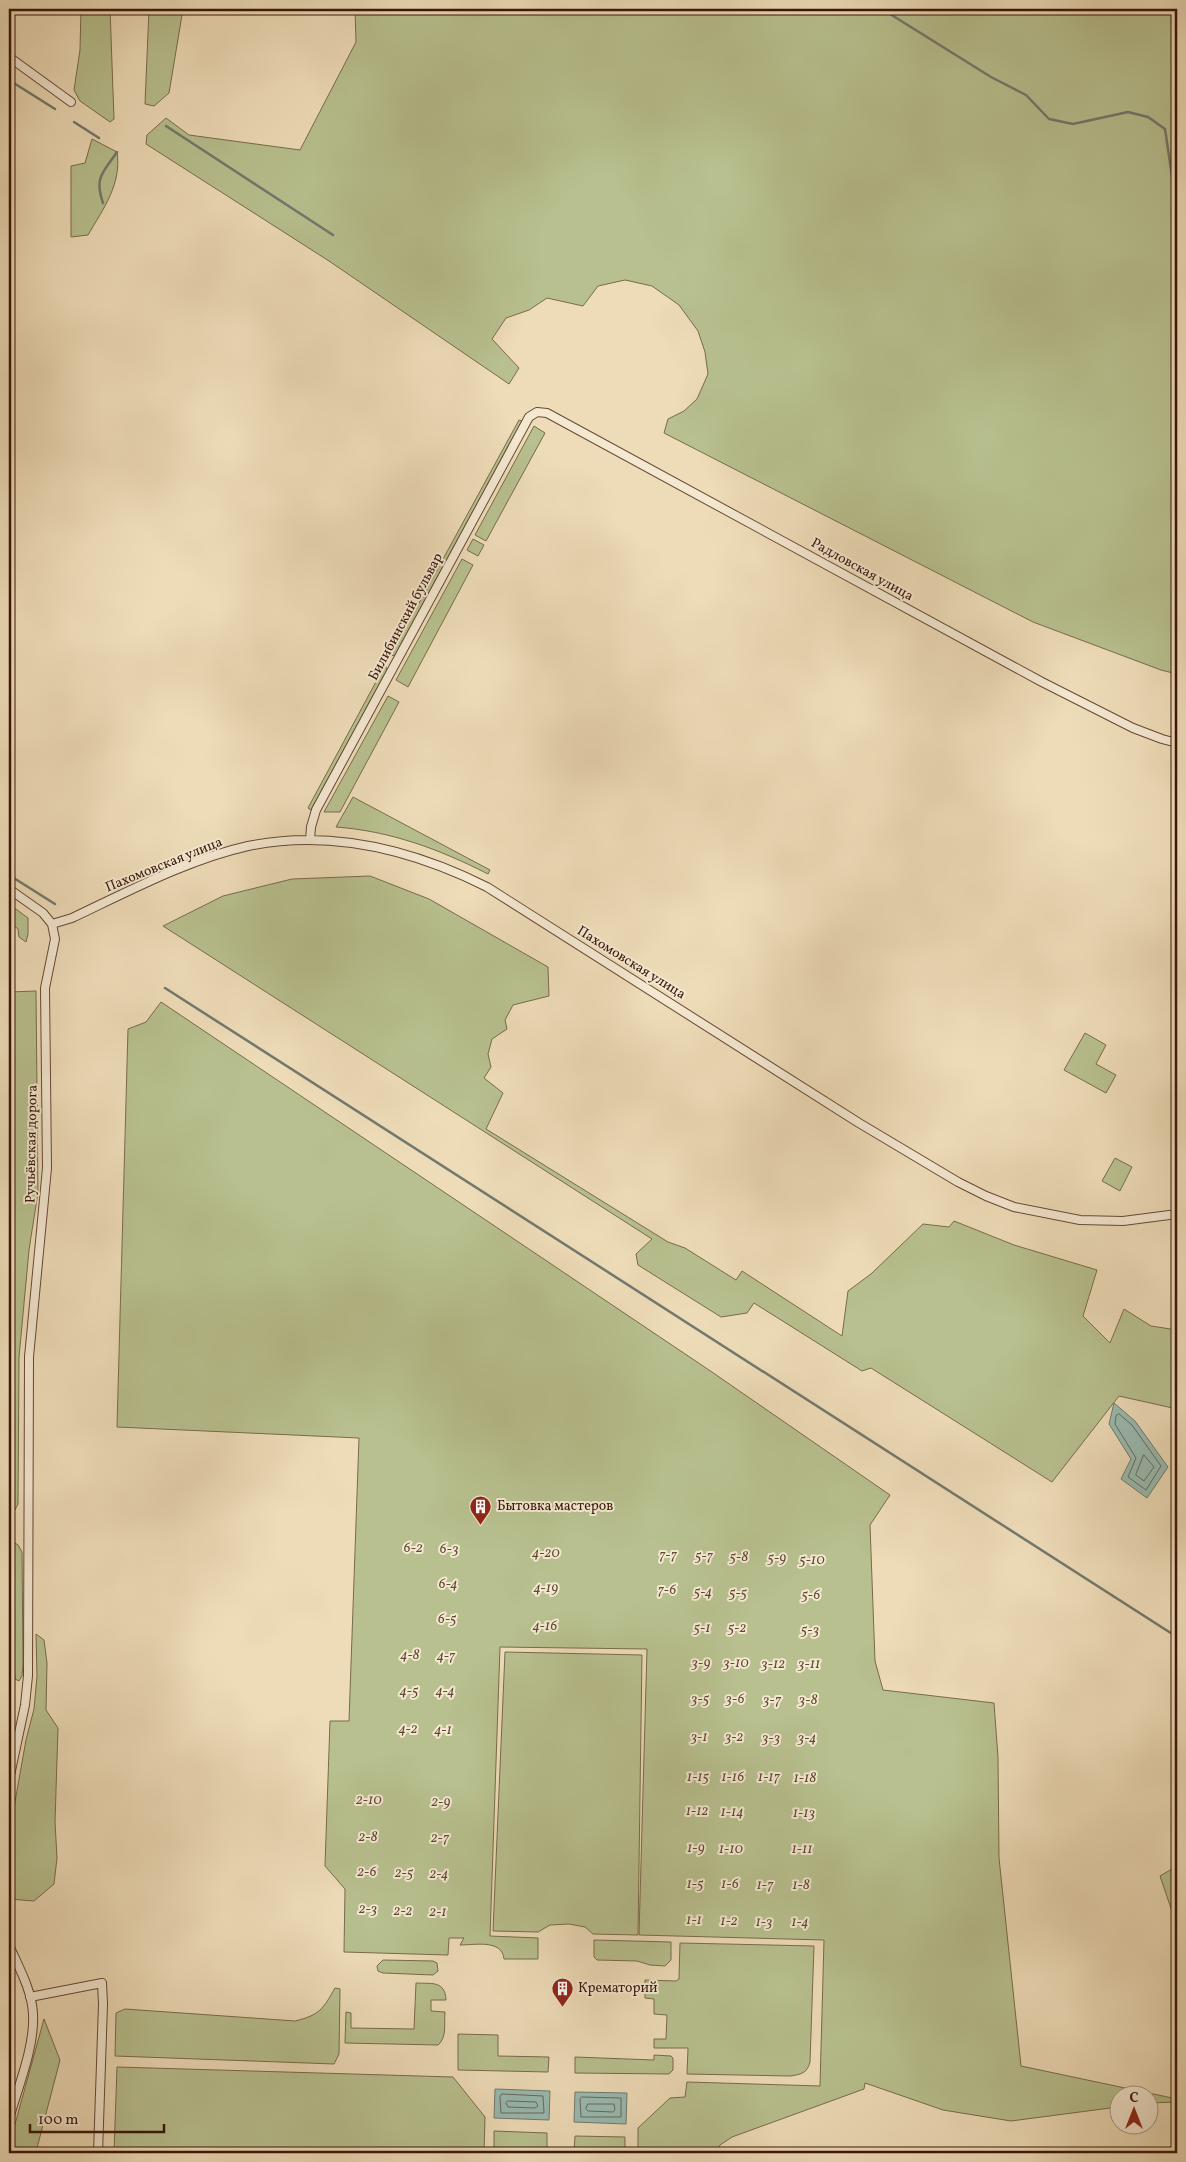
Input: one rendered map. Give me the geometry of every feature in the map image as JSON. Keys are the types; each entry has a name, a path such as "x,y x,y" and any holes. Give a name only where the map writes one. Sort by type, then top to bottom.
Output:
{"street":[{"path":"9,57 71,102"},
{"name":"Радловская улица","path":"538,412 547,413 1042,682 1133,728 1177,743"},
{"name":"Билибинский бульвар","path":"310,840 313,816 320,802 529,418 538,412"},
{"name":"Пахомовская улица","path":"52,924 72,918 157,879 220,854 247,846 310,840 365,844 394,850 456,872 487,887 859,1122 958,1182 986,1196 1014,1207 1080,1220 1123,1221 1177,1214"},
{"path":"9,889 43,913 52,924"},
{"name":"Ручьёвская дорога","path":"9,1780 25,1705 28,1676 29,1357 47,1168 45,988 55,939 52,924"},
{"path":"9,1944 30,1998 33,2012 33,2029 9,2119"},
{"path":"30,1998 102,1983 98,2153"}],"green space":[{"path":"81,9 110,9 114,119 110,122 80,101 74,90 80,50"},
{"path":"149,9 183,9 169,93 154,106 145,104"},
{"path":"355,9 1177,9 1177,674 1161,670 1033,622 664,433 668,419 684,411 697,399 708,374 705,352 698,331 679,305 652,286 625,280 598,286 583,306 547,298 529,310 506,318 492,339 519,368 509,384 329,261 146,144 147,135 166,118 189,135 300,150 356,42"},
{"path":"92,139 117,152 117,175 110,196 88,235 71,237 71,166 85,163"},
{"path":"519,420 522,421 395,655 390,656"},
{"path":"534,426 545,433 486,541 475,535"},
{"path":"473,539 484,545 478,556 467,550"},
{"path":"462,559 473,565 408,687 396,680"},
{"path":"385,665 387,670 311,810 308,808"},
{"path":"388,696 399,702 340,812 324,812"},
{"path":"353,797 490,870 488,874 433,849 395,837 336,827"},
{"path":"370,876 429,899 548,967 549,996 513,1005 505,1020 507,1029 492,1039 488,1054 491,1067 484,1078 503,1093 486,1129 668,1242 685,1248 736,1280 742,1271 842,1336 848,1291 871,1274 923,1224 949,1227 954,1221 1014,1245 1097,1270 1083,1316 1110,1343 1124,1309 1151,1326 1177,1330 1177,1409 1119,1396 1052,1482 871,1368 862,1371 754,1303 747,1313 721,1317 638,1265 636,1254 652,1239 163,926 223,896 292,879"},
{"path":"9,904 28,918 26,942 19,937 18,929 12,924 9,926"},
{"path":"36,991 38,1192 29,1250 19,1357 18,1504 15,1510 9,1510 9,992"},
{"path":"161,1002 709,1370 890,1495 870,1525 875,1661 883,1690 994,1703 998,1757 999,1858 1021,2066 1108,2084 1108,2108 1011,2121 943,2110 865,2083 864,2089 732,2137 720,2145 716,2153 638,2153 638,2128 670,2098 685,2097 687,2082 820,2086 824,1940 639,1935 647,1649 500,1647 490,1936 538,1938 538,1959 504,1959 498,1948 487,1944 460,1945 464,1938 449,1938 448,1955 344,1952 345,1889 325,1866 330,1721 349,1721 359,1438 117,1427 128,1029 146,1022"},
{"path":"1085,1033 1106,1045 1096,1064 1116,1075 1106,1093 1064,1070"},
{"path":"1115,1158 1132,1167 1120,1191 1102,1181"},
{"path":"15,1543 22,1552 23,1664 22,1676 19,1681 15,1679 9,1612 9,1548"},
{"path":"36,1634 44,1640 47,1663 46,1710 58,1728 55,1822 57,1858 54,1884 34,1901 9,1899 10,1830 26,1740 34,1709 37,1676"},
{"path":"505,1652 642,1655 638,1935 593,1934 585,1927 569,1924 550,1925 538,1932 493,1931"},
{"path":"1177,1866 1177,1926 1160,1876"},
{"path":"594,1940 671,1942 671,1960 665,1966 650,1965 637,1961 597,1960 594,1957"},
{"path":"680,1943 814,1946 810,2062 806,2071 791,2076 687,2074 688,2048 654,2048 654,2039 666,2039 667,2015 654,2014 654,1999 645,1998 645,1980 676,1981 679,1979"},
{"path":"383,1960 433,1961 437,1963 438,1971 433,1975 383,1973 378,1971 377,1966"},
{"path":"416,1983 436,1984 443,1989 445,1994 446,2000 431,2000 431,2011 445,2012 444,2034 438,2045 345,2043 346,2012 351,2013 351,2028 414,2029"},
{"path":"335,1988 340,1989 339,2054 334,2064 115,2056 116,2013 125,2009 295,2021 320,2010"},
{"path":"44,2019 60,2060 37,2153 9,2153 9,2146"},
{"path":"458,2034 498,2035 498,2056 549,2057 548,2072 458,2070"},
{"path":"654,2055 671,2056 673,2058 673,2070 669,2074 575,2073 575,2057 654,2060"},
{"path":"117,2067 453,2077 485,2117 484,2153 114,2153"},
{"path":"1158,2095 1177,2099 1177,2102 1158,2103"},
{"path":"494,2131 547,2133 547,2153 494,2153"},
{"path":"575,2136 625,2137 625,2153 574,2153"}],"water":[{"path":"1114,1403 1135,1421 1168,1467 1147,1498 1121,1479 1131,1459 1109,1424"},
{"path":"495,2089 550,2091 549,2120 494,2118"},
{"path":"575,2092 627,2093 626,2124 574,2122"}],"waterway":[{"path":"882,9 991,77 1026,95 1049,119 1073,124 1128,112 1148,117 1165,129 1177,198"},
{"path":"9,80 55,109"},
{"path":"74,122 99,138"},
{"path":"166,126 333,235"},
{"path":"103,203 99,187 101,176 117,152"},
{"path":"9,875 55,904"},
{"path":"165,988 1177,1637"}],"place":[{"name":"Бытовка мастеров","path":"481,1525"},
{"name":"Крематорий","path":"562,2007"}],"park label":[{"name":"6-2","path":"413,1548"},
{"name":"6-3","path":"449,1549"},
{"name":"4-20","path":"546,1553"},
{"name":"7-7","path":"668,1555"},
{"name":"5-7","path":"704,1556"},
{"name":"5-8","path":"739,1557"},
{"name":"5-9","path":"777,1558"},
{"name":"5-10","path":"812,1560"},
{"name":"6-4","path":"448,1584"},
{"name":"4-19","path":"546,1588"},
{"name":"7-6","path":"667,1590"},
{"name":"5-4","path":"703,1592"},
{"name":"5-5","path":"738,1593"},
{"name":"5-6","path":"811,1595"},
{"name":"6-5","path":"447,1619"},
{"name":"4-16","path":"545,1626"},
{"name":"5-1","path":"702,1628"},
{"name":"5-2","path":"737,1628"},
{"name":"5-3","path":"810,1630"},
{"name":"4-8","path":"410,1655"},
{"name":"4-7","path":"446,1656"},
{"name":"3-9","path":"701,1663"},
{"name":"3-10","path":"736,1663"},
{"name":"3-12","path":"773,1664"},
{"name":"3-11","path":"809,1664"},
{"name":"4-5","path":"409,1691"},
{"name":"4-4","path":"445,1691"},
{"name":"3-5","path":"700,1699"},
{"name":"3-6","path":"735,1699"},
{"name":"3-7","path":"772,1700"},
{"name":"3-8","path":"808,1700"},
{"name":"4-2","path":"408,1729"},
{"name":"4-1","path":"443,1730"},
{"name":"3-1","path":"699,1737"},
{"name":"3-2","path":"734,1737"},
{"name":"3-3","path":"771,1738"},
{"name":"3-4","path":"807,1738"},
{"name":"1-15","path":"698,1777"},
{"name":"1-16","path":"733,1777"},
{"name":"1-17","path":"769,1777"},
{"name":"1-18","path":"805,1778"},
{"name":"2-10","path":"369,1800"},
{"name":"2-9","path":"441,1802"},
{"name":"1-12","path":"697,1811"},
{"name":"1-14","path":"732,1812"},
{"name":"1-13","path":"804,1813"},
{"name":"2-8","path":"368,1837"},
{"name":"2-7","path":"440,1838"},
{"name":"1-9","path":"696,1848"},
{"name":"1-10","path":"731,1849"},
{"name":"1-11","path":"802,1849"},
{"name":"2-6","path":"367,1872"},
{"name":"2-5","path":"404,1873"},
{"name":"2-4","path":"439,1874"},
{"name":"1-5","path":"695,1884"},
{"name":"1-6","path":"730,1884"},
{"name":"1-7","path":"765,1885"},
{"name":"1-8","path":"801,1885"},
{"name":"2-3","path":"368,1909"},
{"name":"2-2","path":"403,1911"},
{"name":"2-1","path":"438,1912"},
{"name":"1-1","path":"694,1920"},
{"name":"1-2","path":"729,1921"},
{"name":"1-3","path":"764,1922"},
{"name":"1-4","path":"800,1922"}]}
